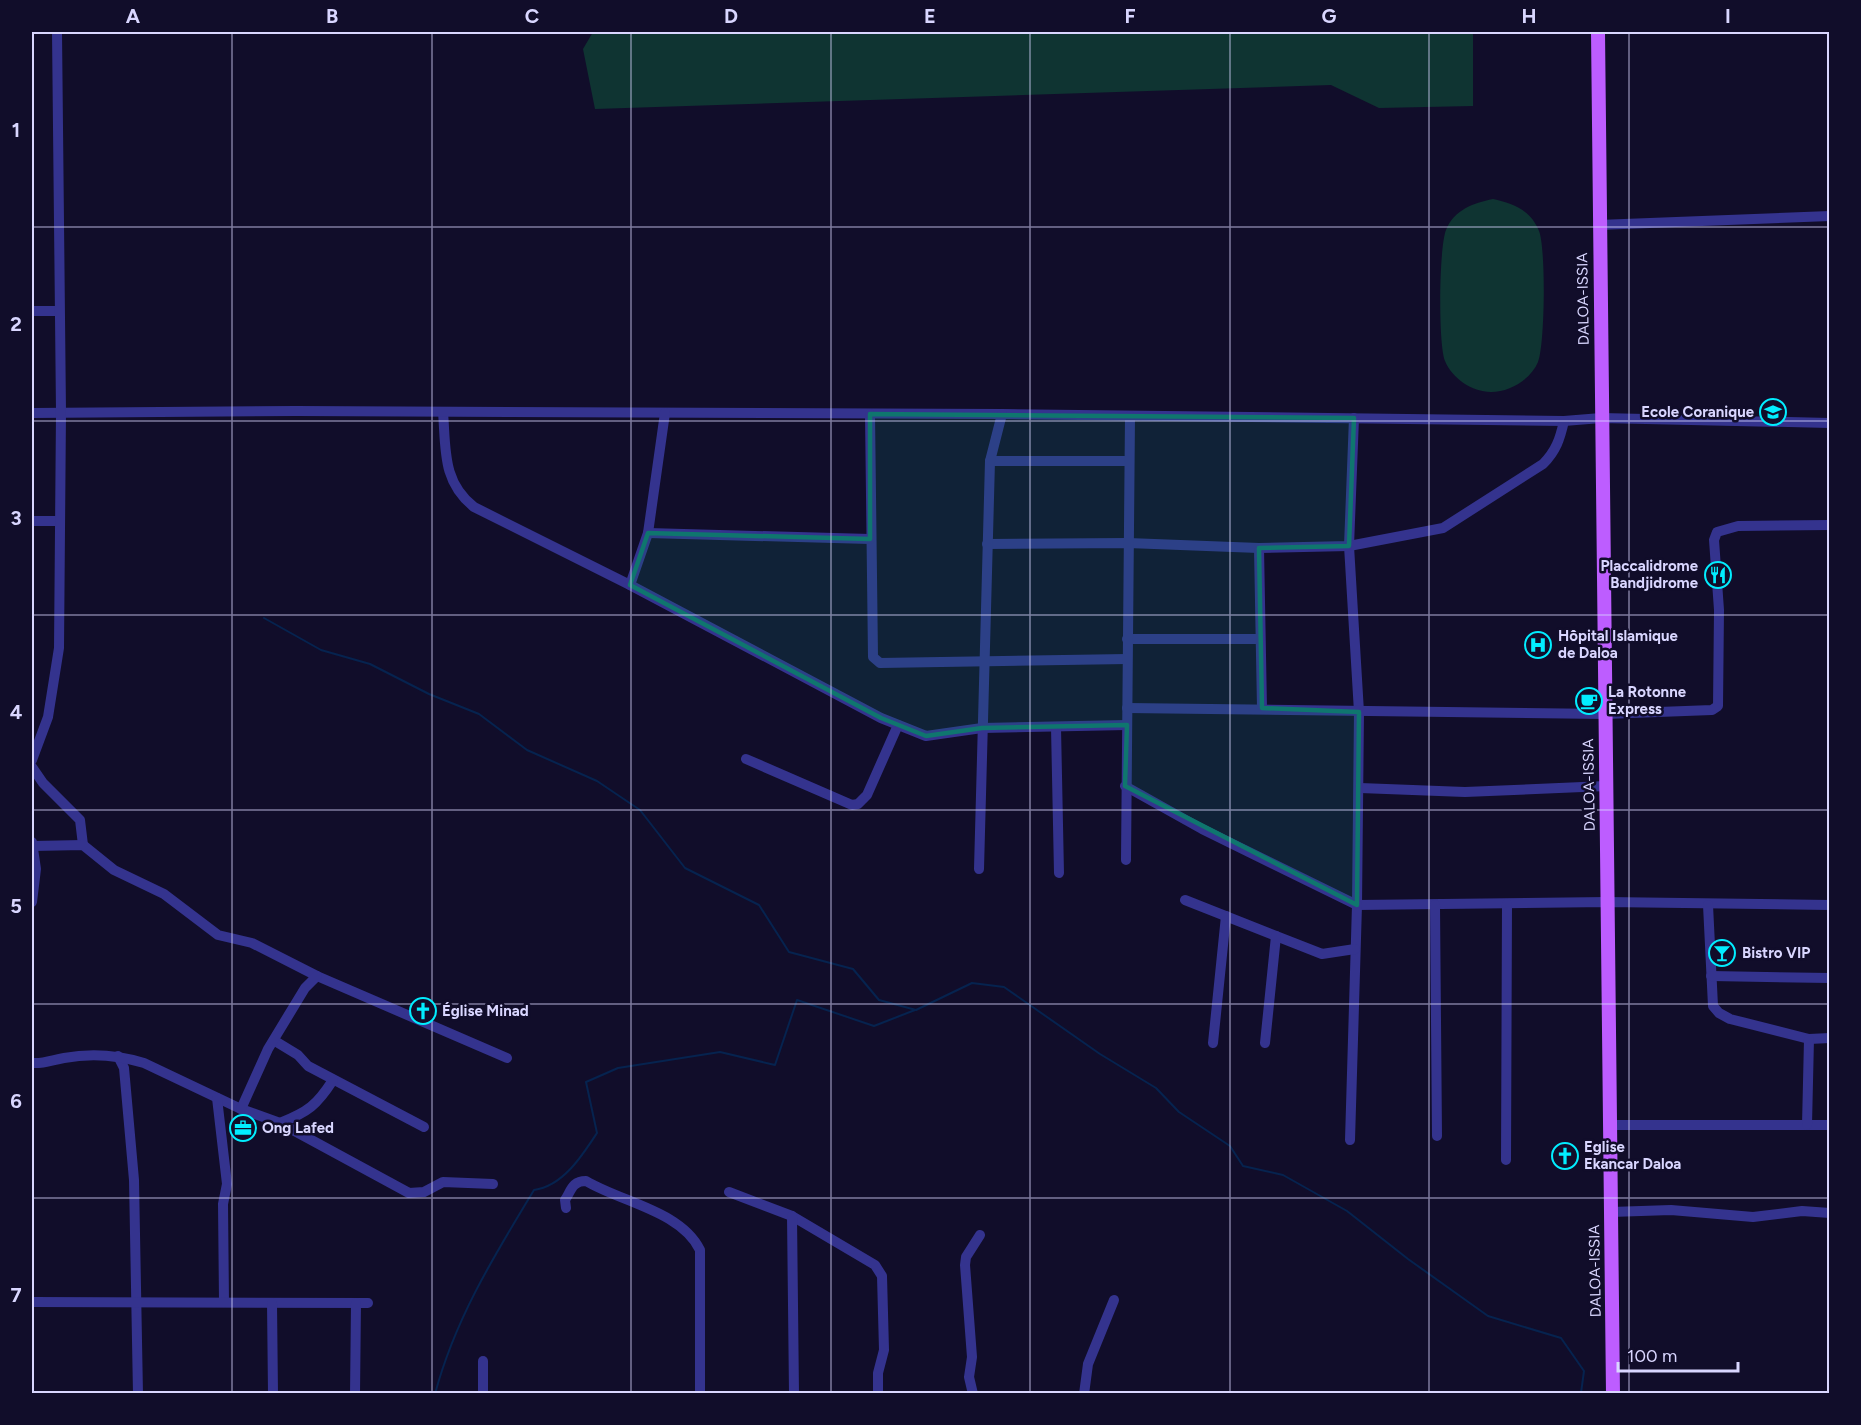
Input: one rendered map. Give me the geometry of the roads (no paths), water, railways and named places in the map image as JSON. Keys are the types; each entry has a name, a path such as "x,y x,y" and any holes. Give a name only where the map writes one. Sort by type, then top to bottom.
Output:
{"main road":[{"name":"DALOA-ISSIA","path":"1598,32 1598,225 1613,1394"}],"street":[{"path":"32,760 34,743 50,708 59,648 61,412 57,32"},
{"path":"1598,225 1830,216"},
{"path":"32,311 59,311"},
{"path":"443,412 448,476 465,500 898,725 926,736 982,728 1127,725"},
{"path":"32,413 1002,414 1564,421 1601,418 1830,423"},
{"path":"630,585 648,533 665,413"},
{"path":"870,414 873,657 880,663 1127,659"},
{"path":"979,869 990,461 1002,414"},
{"path":"1126,860 1130,416"},
{"path":"1350,1140 1360,788 1359,712 1349,546 1354,418"},
{"path":"987,544 1128,543 1259,548 1349,546 1443,528 1543,464 1553,454 1559,443 1564,421"},
{"path":"990,461 1129,461"},
{"path":"32,521 60,521"},
{"path":"1127,708 1605,714 1712,710 1718,706 1719,610 1714,540 1717,532 1738,526 1830,525"},
{"path":"648,533 870,539"},
{"path":"1259,548 1262,708"},
{"path":"1127,639 1260,639"},
{"path":"746,759 852,805 858,804 867,795 898,725"},
{"path":"1056,727 1059,873"},
{"path":"32,766 43,783 80,819 83,845"},
{"path":"1125,786 1202,829 1357,905 1607,902 1830,905"},
{"path":"1360,788 1465,792 1606,786"},
{"path":"32,902 36,869 32,844 83,845 114,870 164,894 210,931 218,935 252,942 317,976 507,1058"},
{"path":"1185,900 1322,954 1355,949"},
{"path":"1506,1160 1507,904"},
{"path":"1434,905 1437,1136"},
{"path":"1708,905 1713,1006 1719,1013 1730,1019 1809,1039 1830,1038"},
{"path":"1213,1042 1226,916"},
{"path":"1265,1043 1276,936"},
{"path":"242,1108 263,1060 305,988 317,976"},
{"path":"1711,976 1830,978"},
{"path":"1807,1125 1809,1039"},
{"path":"275,1041 298,1055 308,1066 424,1127"},
{"path":"32,1063 46,1064 82,1056 118,1056 144,1063 217,1098 280,1123 409,1192 424,1192 443,1182 493,1184"},
{"path":"118,1056 124,1068 130,1133 138,1303 138,1394"},
{"path":"280,1123 303,1114 319,1102 333,1080"},
{"path":"217,1098 227,1184 223,1204 224,1302"},
{"path":"1610,1125 1830,1125"},
{"path":"566,1208 564,1200 572,1187 578,1182 586,1181 664,1217 694,1237 700,1250 700,1394"},
{"path":"729,1192 792,1216 875,1265 882,1276 884,1350 878,1373 878,1394"},
{"path":"1611,1212 1671,1210 1741,1217 1802,1211 1830,1213"},
{"path":"792,1216 794,1394"},
{"path":"973,1394 969,1377 972,1357 965,1264 966,1257 980,1235"},
{"path":"1084,1394 1088,1364 1114,1300"},
{"path":"32,1302 368,1303"},
{"path":"272,1303 273,1394"},
{"path":"355,1394 356,1303"},
{"path":"483,1361 483,1394"}],"waterway":[{"path":"264,618 321,650 370,664 429,694 479,714 527,750 597,781 640,810 685,868 759,905 789,952 853,969 879,1000 916,1010 972,983 1004,987 1100,1054 1156,1088 1179,1112 1230,1146 1243,1166 1283,1175 1347,1211 1408,1259 1488,1316 1561,1338 1584,1371 1581,1393 1587,1394"},
{"path":"435,1394 453,1340 477,1289 534,1190 554,1183 571,1169 597,1133 586,1082 618,1068 720,1052 775,1065 797,1000 874,1026 915,1010"}],"place":[{"name":"Ecole Coranique","path":"1773,412"},
{"name":"Placcalidrome Bandjidrome","path":"1718,575"},
{"name":"Hôpital Islamique de Daloa","path":"1538,645"},
{"name":"La Rotonne Express","path":"1589,701"},
{"name":"Bistro VIP","path":"1722,953"},
{"name":"Église Minad","path":"423,1011"},
{"name":"Ong Lafed","path":"243,1128"},
{"name":"Eglise Ekancar Daloa","path":"1565,1156"}]}
